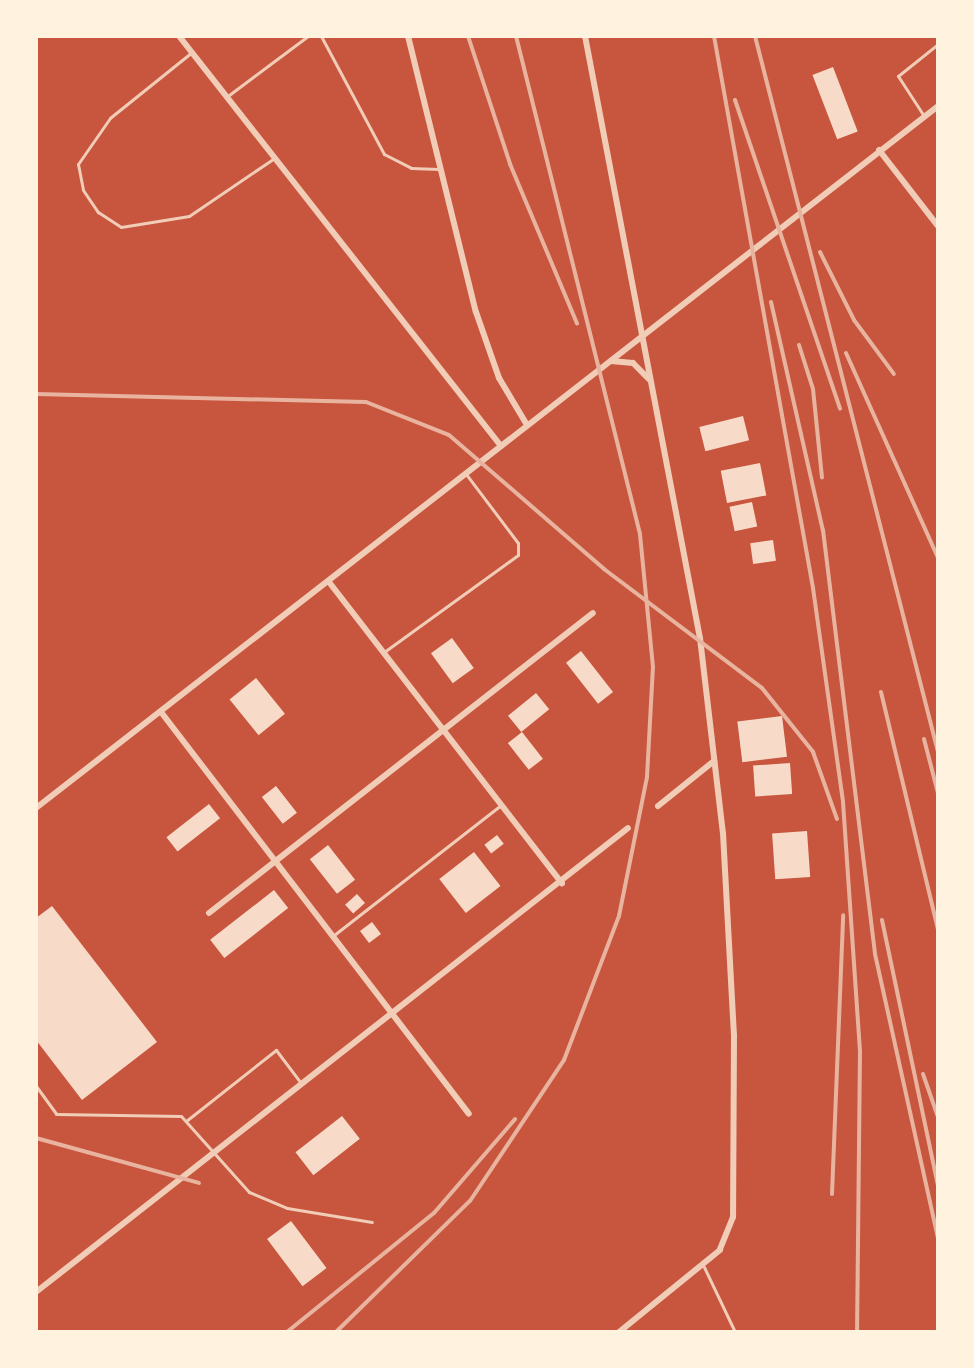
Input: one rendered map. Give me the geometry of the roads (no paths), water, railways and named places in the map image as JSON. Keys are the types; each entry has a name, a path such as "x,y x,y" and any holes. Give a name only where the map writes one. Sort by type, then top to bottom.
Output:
{"street":[{"path":"179,36 501,446"},
{"path":"408,36 439,169 488,350 527,425"},
{"path":"585,36 653,385 714,761 732,977 733,1217 704,1267 619,1332"},
{"path":"36,808 938,106"},
{"path":"879,150 938,226"},
{"path":"608,362 633,363 653,385"},
{"path":"329,582 562,884"},
{"path":"209,913 593,613"},
{"path":"161,712 469,1114"},
{"path":"658,806 714,761"},
{"path":"36,1292 562,884 628,828"}],"lane":[{"path":"226,98 308,36"},
{"path":"321,36 384,154 411,168 439,169"},
{"path":"924,116 898,76 938,44"},
{"path":"192,52 110,118 78,164 83,190 98,212 121,227 189,216 274,158"},
{"path":"938,462 938,491"},
{"path":"384,653 518,555 518,543 466,474"},
{"path":"333,935 501,805"},
{"path":"36,1086 56,1114 186,1121 276,1050 302,1085"},
{"path":"186,1121 249,1192 287,1208 372,1222"},
{"path":"704,1267 735,1332"}],"railway":[{"path":"468,36 510,164 577,323"},
{"path":"336,1332 470,1201 564,1060 619,916 647,777 653,667 640,534 516,36"},
{"path":"714,36 813,588 843,802 860,1051 857,1332"},
{"path":"755,36 938,752"},
{"path":"735,100 840,409"},
{"path":"820,252 854,320 894,374"},
{"path":"771,302 823,530 875,954 938,1238"},
{"path":"799,345 813,389 822,478"},
{"path":"846,353 938,558"},
{"path":"36,394 366,402 449,435 604,569 762,688 813,752 837,819"},
{"path":"881,692 938,930"},
{"path":"924,739 938,793"},
{"path":"832,1194 843,915"},
{"path":"882,920 938,1186"},
{"path":"923,1074 938,1117"},
{"path":"287,1332 434,1213 515,1119"},
{"path":"36,1138 199,1183"}]}
